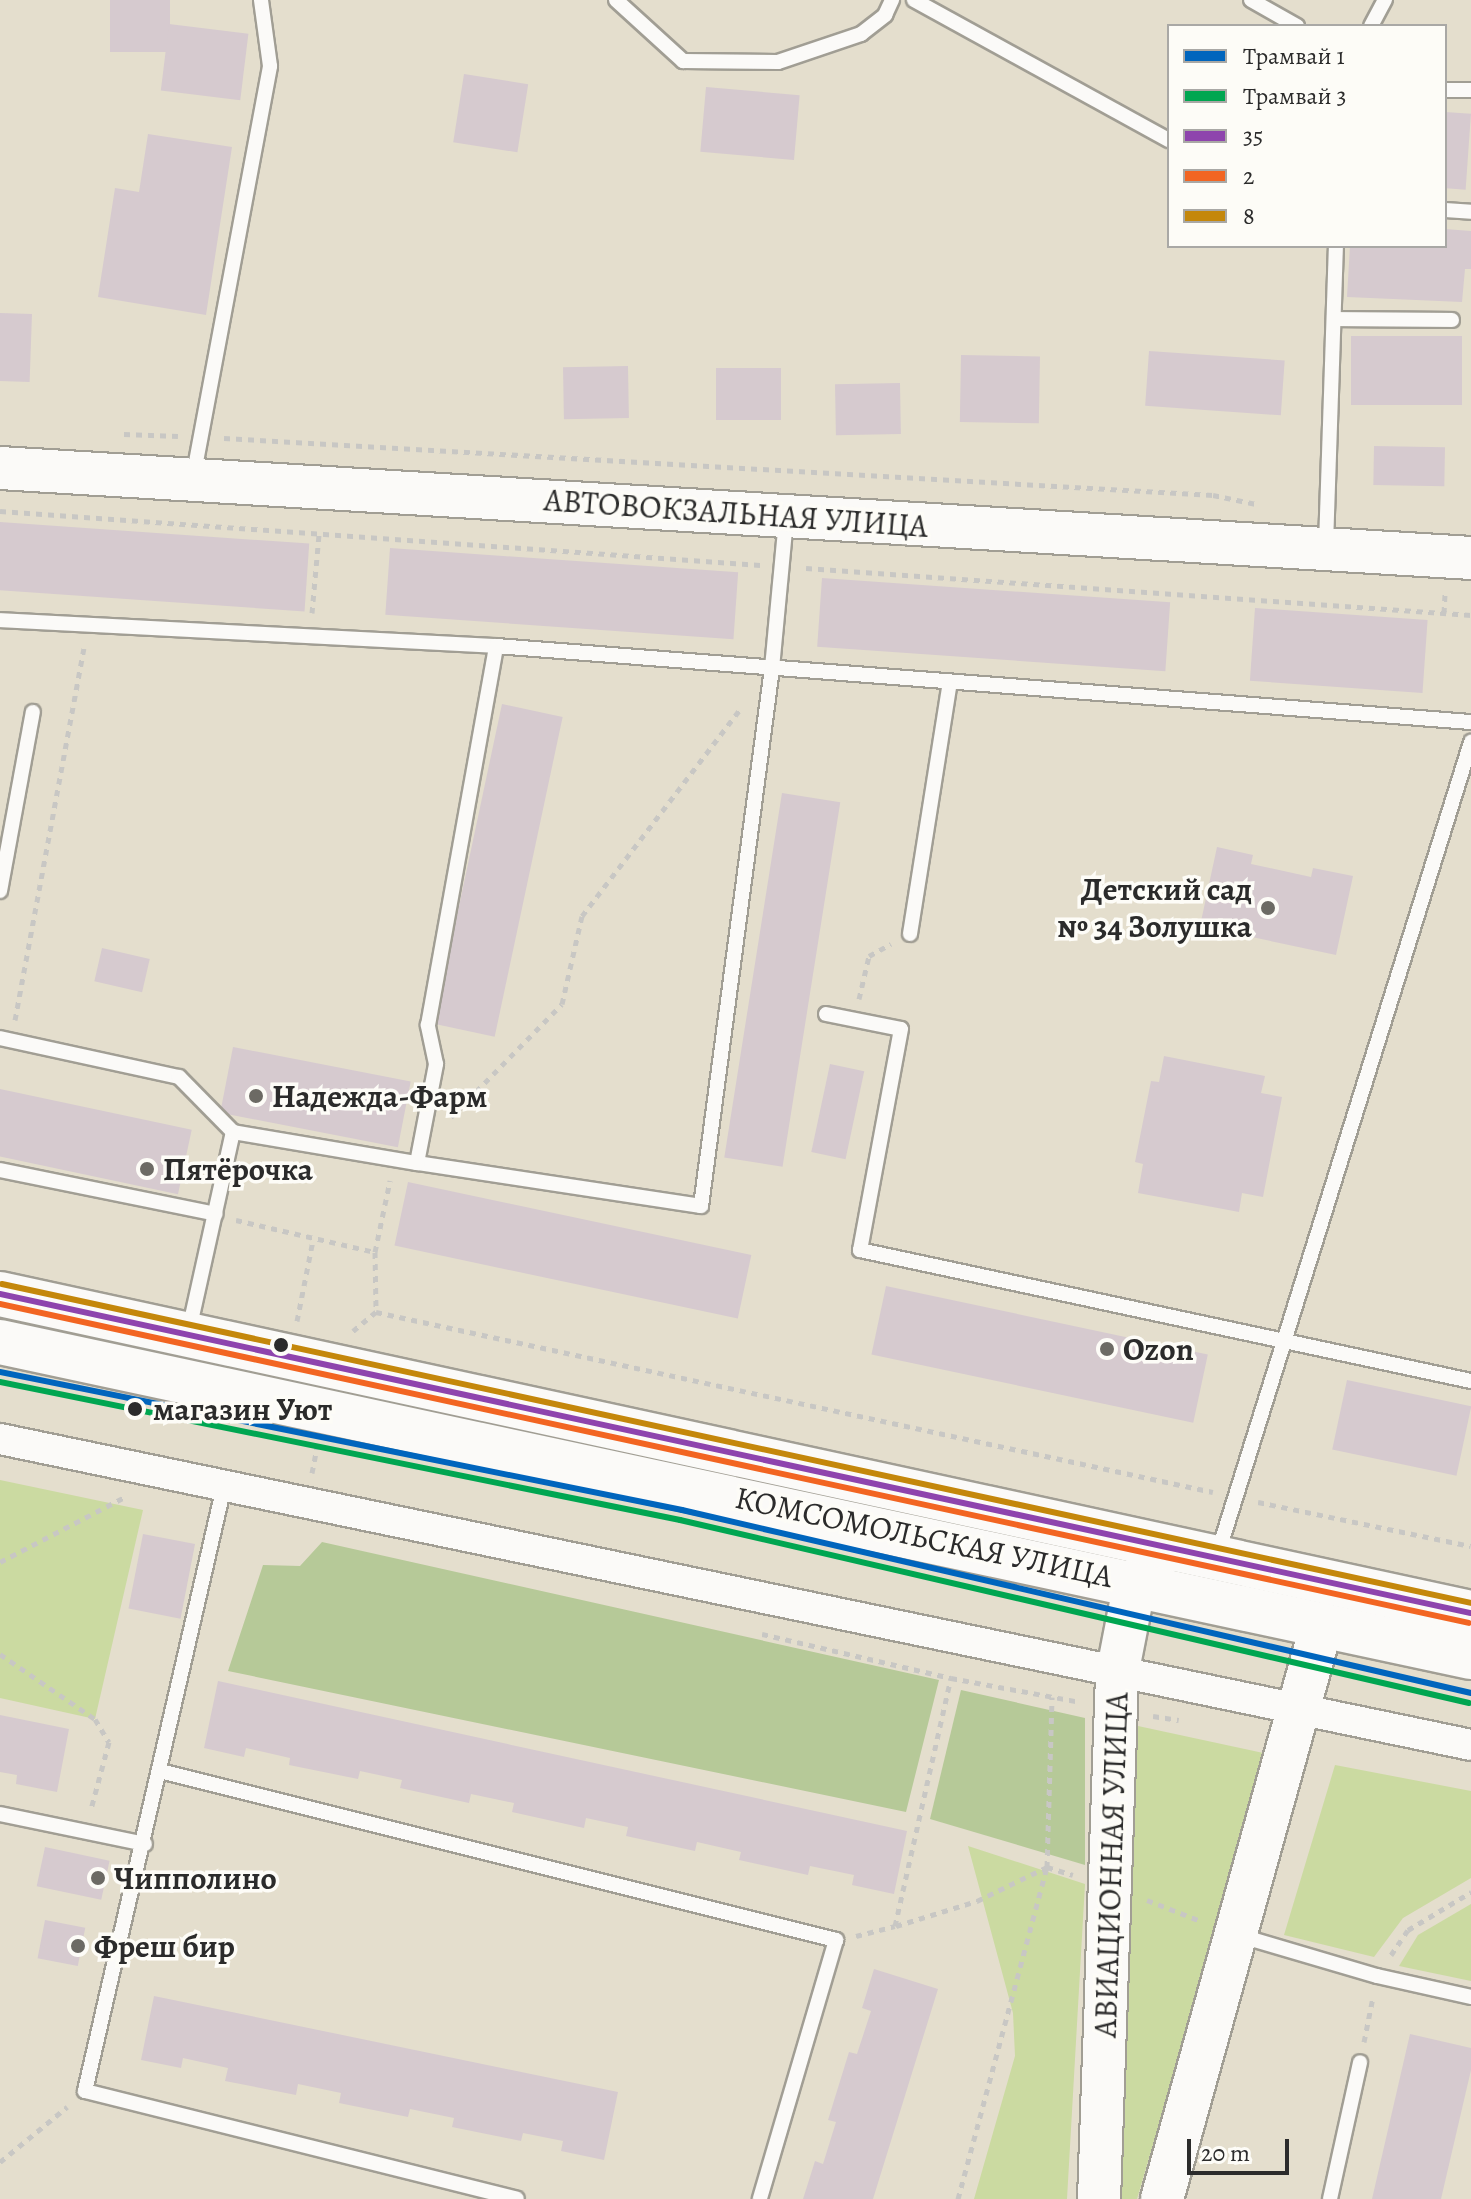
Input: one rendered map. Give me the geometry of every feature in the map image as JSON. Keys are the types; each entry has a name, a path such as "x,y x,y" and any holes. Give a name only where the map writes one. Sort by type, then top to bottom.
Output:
{"main road":[{"name":"КОМСОМОЛЬСКАЯ УЛИЦА","path":"0,1294 1471,1613"},
{"name":"КОМСОМОЛЬСКАЯ УЛИЦА","path":"0,1342 1135,1582 1471,1657"}],"street":[{"name":"АВТОВОКЗАЛЬНАЯ УЛИЦА","path":"0,468 1471,558"},
{"path":"0,1439 225,1482 1117,1675 1298,1707 1471,1745"},
{"path":"1135,1582 1169,1548"},
{"name":"АВИАЦИОННАЯ УЛИЦА","path":"1099,2199 1117,1675 1135,1582"},
{"path":"1162,2199 1322,1624"}],"lane":[{"path":"193,478 270,66 261,0"},
{"path":"616,0 683,61 778,62 861,34 885,15 892,0"},
{"path":"914,0 1167,139"},
{"path":"1251,0 1293,24"},
{"path":"1372,24 1385,0"},
{"path":"1447,90 1471,90"},
{"path":"1447,210 1471,212"},
{"path":"1326,550 1336,248"},
{"path":"1334,319 1452,320"},
{"path":"6,1039 179,1077 233,1132 394,1161 418,1156 701,1206 772,668 786,516"},
{"path":"0,620 496,646 1471,722"},
{"path":"418,1156 436,1064 428,1025 496,646"},
{"path":"910,934 950,682"},
{"path":"0,891 33,712"},
{"path":"1216,1558 1471,742"},
{"path":"826,1014 901,1029 860,1250 1471,1381"},
{"path":"188,1335 233,1132"},
{"path":"0,1170 216,1214"},
{"path":"225,1482 145,1844 85,2091 517,2199"},
{"path":"160,1771 836,1940 760,2199"},
{"path":"0,1814 145,1844"},
{"path":"1236,1935 1377,1976 1471,1997"},
{"path":"1330,2199 1360,2062"}],"path":[{"path":"108,434 1213,495 1270,507"},
{"path":"0,511 1471,615"},
{"path":"310,638 319,534"},
{"path":"6,1039 88,627"},
{"path":"418,1156 562,1004 582,916 772,668"},
{"path":"855,1020 869,956 910,934"},
{"path":"376,1312 375,1252 394,1161"},
{"path":"216,1214 375,1252"},
{"path":"341,1341 376,1312"},
{"path":"376,1312 1471,1546"},
{"path":"0,1562 130,1495"},
{"path":"0,1654 95,1719 109,1742 86,1831"},
{"path":"958,2199 1047,1867 1052,1697"},
{"path":"895,1926 977,1901 1047,1867 1110,1886 1236,1935"},
{"path":"0,2162 85,2091"}],"green space":[{"path":"0,1480 143,1510 95,1719 0,1698"},
{"path":"322,1542 939,1680 906,1812 228,1671 263,1565 300,1566"},
{"path":"961,1690 1085,1718 1085,1865 930,1819"},
{"path":"1138,1726 1268,1754 1137,2199 1118,2199"},
{"path":"1335,1765 1471,1791 1471,1878 1403,1918 1374,1957 1284,1935"},
{"path":"968,1846 1085,1884 1067,2199 974,2199 1015,2056 1013,2013"},
{"path":"1471,1904 1471,1981 1399,1966 1418,1935"}],"building":[{"path":"110,0 170,0 170,52 110,52"},
{"path":"169,24 248,34 240,100 161,91"},
{"path":"464,74 528,84 517,152 453,142"},
{"path":"706,87 800,95 794,160 700,152"},
{"path":"1447,112 1471,114 1466,190 1447,188"},
{"path":"148,134 232,147 206,315 98,297 115,188 139,192"},
{"path":"1447,229 1471,231 1471,269 1465,269 1462,302 1347,297 1350,248 1447,248"},
{"path":"0,313 32,314 30,382 0,381"},
{"path":"1351,336 1462,336 1462,405 1351,405"},
{"path":"1149,351 1285,360 1281,415 1145,406"},
{"path":"961,355 1040,356 1039,423 960,422"},
{"path":"628,366 629,418 564,419 563,367"},
{"path":"716,368 781,368 781,420 716,420"},
{"path":"900,383 901,434 836,435 835,384"},
{"path":"1374,446 1445,447 1444,486 1373,485"},
{"path":"0,522 309,544 305,611 0,590"},
{"path":"390,548 738,572 733,639 385,615"},
{"path":"822,578 1170,602 1165,671 817,647"},
{"path":"1255,608 1428,620 1422,693 1250,681"},
{"path":"502,704 563,717 495,1037 434,1024"},
{"path":"782,793 840,802 783,1167 724,1157"},
{"path":"1217,847 1253,855 1251,864 1311,877 1313,868 1353,876 1336,955 1200,926"},
{"path":"102,948 150,959 142,992 94,981"},
{"path":"233,1047 411,1082 398,1147 220,1113"},
{"path":"1164,1056 1265,1076 1261,1093 1282,1097 1263,1197 1242,1193 1239,1212 1138,1193 1143,1164 1135,1162 1151,1081 1159,1082"},
{"path":"830,1064 864,1071 846,1159 811,1152"},
{"path":"0,1089 192,1130 178,1194 0,1156"},
{"path":"408,1182 751,1255 738,1319 394,1246"},
{"path":"886,1286 1208,1354 1193,1423 871,1354"},
{"path":"1347,1380 1471,1406 1456,1476 1332,1449"},
{"path":"143,1534 195,1544 181,1619 128,1609"},
{"path":"218,1681 907,1831 894,1894 852,1885 854,1875 810,1866 808,1875 739,1860 741,1852 697,1842 695,1851 626,1836 628,1827 586,1818 584,1828 512,1812 514,1803 471,1794 469,1803 400,1788 402,1780 360,1771 358,1779 289,1765 290,1758 246,1748 244,1757 204,1748"},
{"path":"0,1715 69,1729 57,1792 16,1784 17,1775 0,1772"},
{"path":"45,1847 110,1861 101,1900 37,1886"},
{"path":"45,1920 85,1928 78,1966 38,1958"},
{"path":"874,1969 938,1989 873,2199 803,2199 815,2161 823,2164 836,2122 828,2120 849,2052 857,2054 871,2011 862,2008"},
{"path":"154,1996 618,2092 604,2160 561,2151 563,2141 523,2133 521,2141 452,2127 454,2118 410,2109 408,2117 339,2103 341,2093 298,2084 296,2095 225,2081 228,2068 183,2058 181,2068 141,2060"},
{"path":"1410,2034 1471,2048 1471,2070 1441,2199 1372,2199"}],"tram line":[{"name":"1","path":"0,1372 682,1510 1471,1693"},
{"name":"3","path":"0,1382 680,1520 1469,1703"}],"transit line":[{"name":"8","path":"2,1284 1471,1603"},
{"name":"35","path":"0,1294 1471,1613"},
{"name":"2","path":"0,1304 1469,1623"}],"place":[{"name":"Детский сад № 34 Золушка","path":"1268,908"},
{"name":"Надежда-Фарм","path":"256,1096"},
{"name":"Пятёрочка","path":"147,1169"},
{"name":"Ozon","path":"1107,1349"},
{"name":"магазин Уют","path":"135,1409"},
{"name":"Чипполино","path":"98,1878"},
{"name":"Фреш бир","path":"78,1946"}]}
